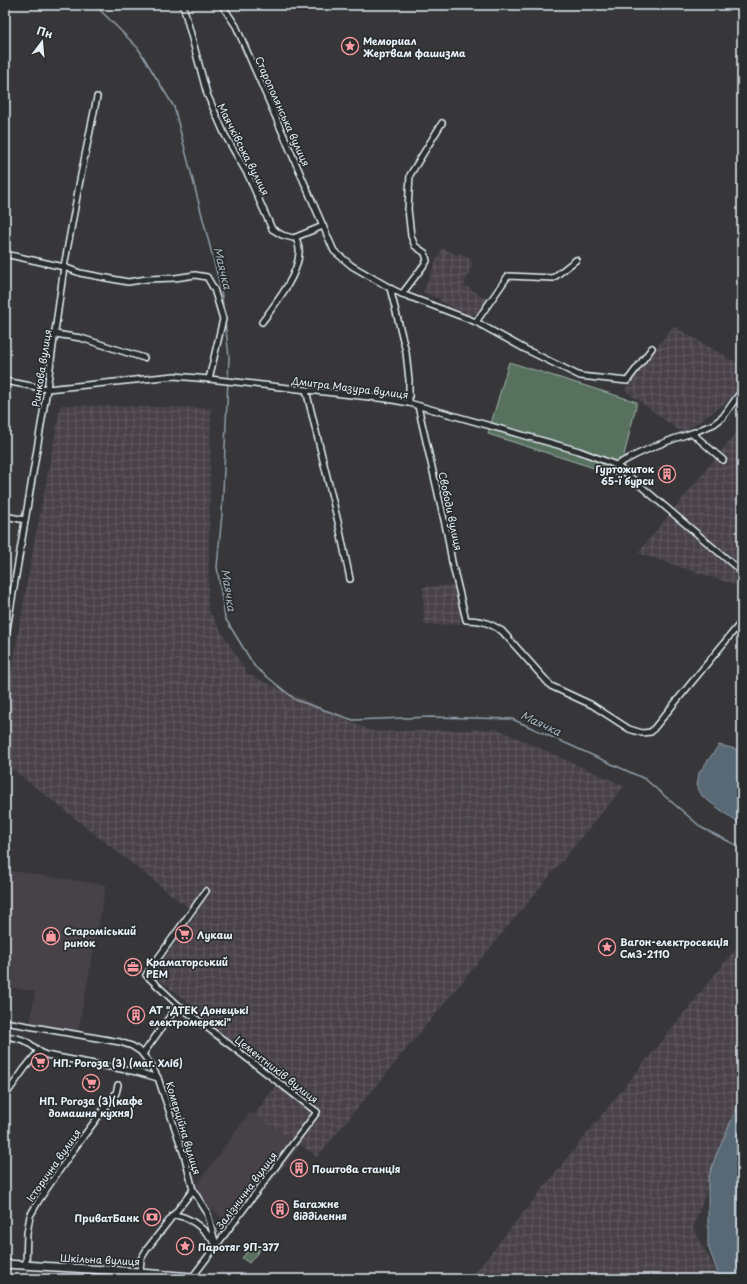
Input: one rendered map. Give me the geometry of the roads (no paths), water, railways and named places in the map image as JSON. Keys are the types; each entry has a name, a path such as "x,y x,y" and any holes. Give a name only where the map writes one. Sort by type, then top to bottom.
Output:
{"main road":[{"name":"Шкільна вулиця","path":"5,1264 140,1275"}],"street":[{"name":"Маячківська вулиця","path":"183,5 207,94 225,135 248,176 272,229 282,235 293,238 296,237"},
{"name":"Старополянська вулиця","path":"222,5 236,26 334,251 352,266 402,294 476,322 524,350 580,376 627,381 652,348"},
{"name":"Ринкова вулиця","path":"5,641 56,334 64,267 97,97"},
{"path":"402,294 427,261 425,253 415,246 411,236 408,209 410,175 442,123"},
{"path":"262,322 281,297 294,274 300,252 296,237 323,226"},
{"path":"5,254 64,267 80,273 128,282 147,279 175,278 195,274 207,277 214,289 223,319 212,379"},
{"path":"476,322 508,276 553,278 576,260"},
{"path":"390,288 406,352 409,380 409,403"},
{"path":"56,334 81,338 144,358"},
{"name":"Дмитра Мазура вулиця","path":"5,381 47,389 174,376 212,379 409,403 579,451 616,465 742,572"},
{"path":"306,390 339,526 350,579"},
{"path":"616,465 641,451 714,424 723,417 742,390"},
{"name":"Свободи вулиця","path":"418,406 466,620 481,620 502,631 551,686 592,705 629,729 647,733 651,732 742,621"},
{"path":"692,433 723,460"},
{"path":"5,516 25,520"},
{"name":"Цементників вулиця","path":"206,891 146,975 178,1005 317,1112"},
{"path":"143,1054 178,1005"},
{"path":"5,1022 127,1044 137,1048 143,1054 158,1078"},
{"name":"Комерційна вулиця","path":"5,1036 28,1042 38,1052 49,1056 142,1072 158,1078 185,1158 193,1190 207,1212 216,1245"},
{"path":"5,1096 38,1052"},
{"name":"Історична вулиця","path":"26,1265 27,1233 30,1216 39,1200 74,1149 116,1094 118,1085"},
{"name":"Залізнична вулиця","path":"192,1278 317,1112"},
{"path":"140,1275 142,1259 147,1249 193,1190"},
{"path":"173,1215 183,1217 198,1226 205,1231 216,1245"},
{"name":"Шкільна вулиця","path":"140,1275 192,1278"}],"water":[{"path":"719,745 736,749 742,760 742,826 702,796 697,786 699,773"},
{"path":"742,1096 742,1279 720,1279 708,1246 708,1179 715,1158"}],"waterway":[{"name":"Маячка","path":"95,5 138,48 174,107 221,289 224,315"},
{"name":"Маячка","path":"225,321 229,357 222,514 217,567 225,618 255,667 296,700 353,720 432,717 512,719 645,779 702,828 742,848"}],"place":[{"name":"Мемориал Жертвам фашизма","path":"350,46"},
{"name":"Гуртожиток 65-ї бурси","path":"667,474"},
{"name":"Лукаш","path":"184,934"},
{"name":"Староміський ринок","path":"51,936"},
{"name":"Вагон-електросекція См3-2110","path":"607,947"},
{"name":"Краматорський РЕМ","path":"133,967"},
{"name":"АТ \"ДТЕК Донецькі електромережі\"","path":"136,1015"},
{"name":"НП. Рогоза (3) (маг. Хліб)","path":"40,1062"},
{"name":"НП. Рогоза (3)(кафе домашня кухня)","path":"91,1083"},
{"name":"Поштова станція","path":"299,1168"},
{"name":"Багажне відділення","path":"280,1209"},
{"name":"ПриватБанк","path":"152,1217"},
{"name":"Паротяг 9П-377","path":"185,1246"}]}
